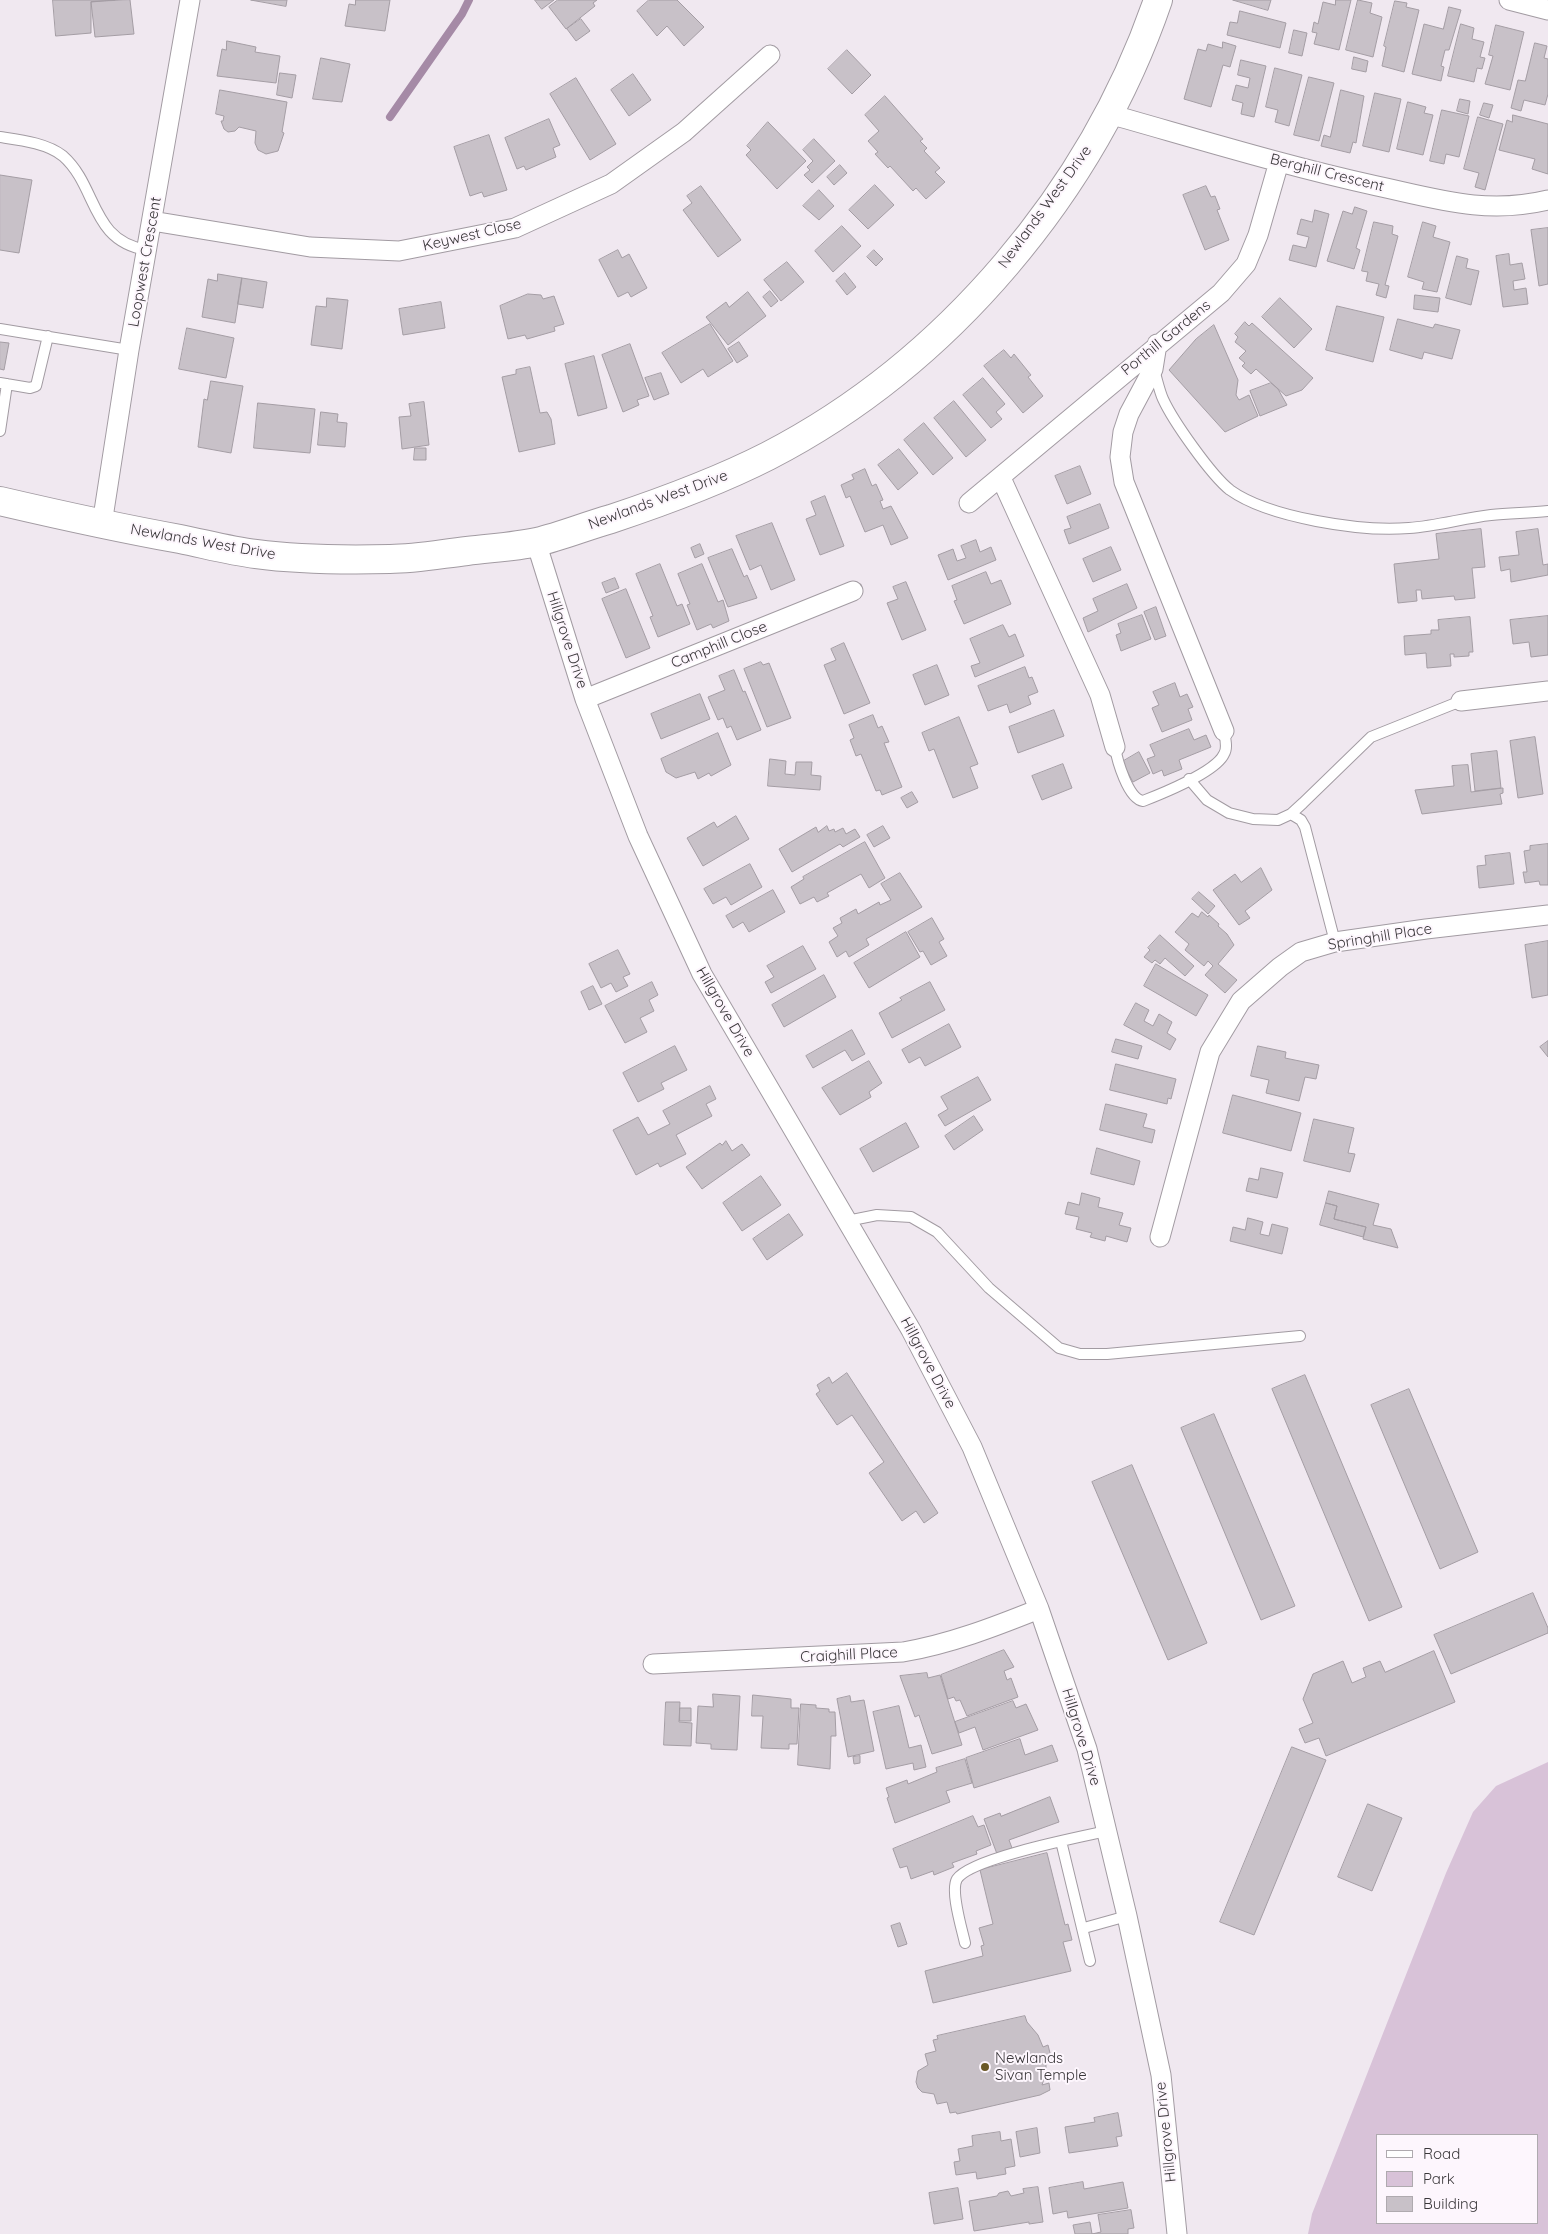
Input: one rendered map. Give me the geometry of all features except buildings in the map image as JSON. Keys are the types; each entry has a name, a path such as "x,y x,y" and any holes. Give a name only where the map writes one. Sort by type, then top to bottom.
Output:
{"street":[{"name":"Loopwest Crescent","path":"102,524 129,350 190,0"},
{"name":"Newlands West Drive","path":"0,502 256,554 330,559 395,559 536,542 705,486 770,455 853,403 903,365 948,325 989,283 1028,236 1075,171 1109,114 1131,68 1158,0"},
{"path":"1509,0 1548,10"},
{"name":"Keywest Close","path":"152,222 310,247 399,251 515,228 611,184 684,132 770,54"},
{"name":"Berghill Crescent","path":"1109,114 1279,162 1459,204 1492,208 1513,208 1548,200"},
{"name":"Porthill Gardens","path":"969,503 1001,478 1157,344 1221,293 1246,264 1258,235 1279,162"},
{"path":"1157,344 1153,369 1129,414 1123,432 1120,456 1124,482 1224,731"},
{"path":"1001,478 1100,695 1115,746"},
{"name":"Hillgrove Drive","path":"536,542 586,699 638,836 702,974 911,1330 972,1447 1039,1609 1088,1749 1128,1916 1161,2075 1177,2234"},
{"name":"Camphill Close","path":"586,699 853,591"},
{"path":"1461,701 1548,691"},
{"name":"Springhill Place","path":"1160,1237 1210,1052 1242,1002 1280,967 1301,952 1335,942 1426,929 1548,916"},
{"name":"Craighill Place","path":"652,1664 903,1652 926,1648 982,1632 1039,1609"}],"lane":[{"path":"0,137 47,148 62,156 75,172 106,228 119,241 132,248 147,250"},
{"path":"0,329 129,350"},
{"path":"0,431 4,383 30,388 36,386 48,336"},
{"path":"1153,369 1163,399 1185,434 1212,471 1230,489 1257,504 1299,517 1376,528 1409,528 1491,515 1548,511"},
{"path":"1189,780 1207,800 1234,815 1253,819 1278,820 1291,814 1334,775 1371,737 1461,701"},
{"path":"1115,746 1117,757 1132,795 1137,800 1151,798 1189,780 1219,762 1226,751 1224,731"},
{"path":"1291,814 1301,820 1305,827 1335,942"},
{"path":"848,1221 877,1215 912,1217 937,1232 989,1288 1028,1324 1059,1348 1080,1354 1107,1354 1300,1336"},
{"path":"965,1943 955,1888 958,1878 971,1867 1061,1841 1107,1831"},
{"path":"1061,1841 1084,1928 1090,1961"},
{"path":"1084,1928 1128,1916"}],"green space":[{"path":"1548,1762 1548,2234 1308,2234 1312,2214 1446,1873 1473,1812 1496,1786"}],"waterway":[{"path":"390,117 462,14 469,0"}],"place":[{"name":"Newlands Sivan Temple","path":"985,2067"}]}
